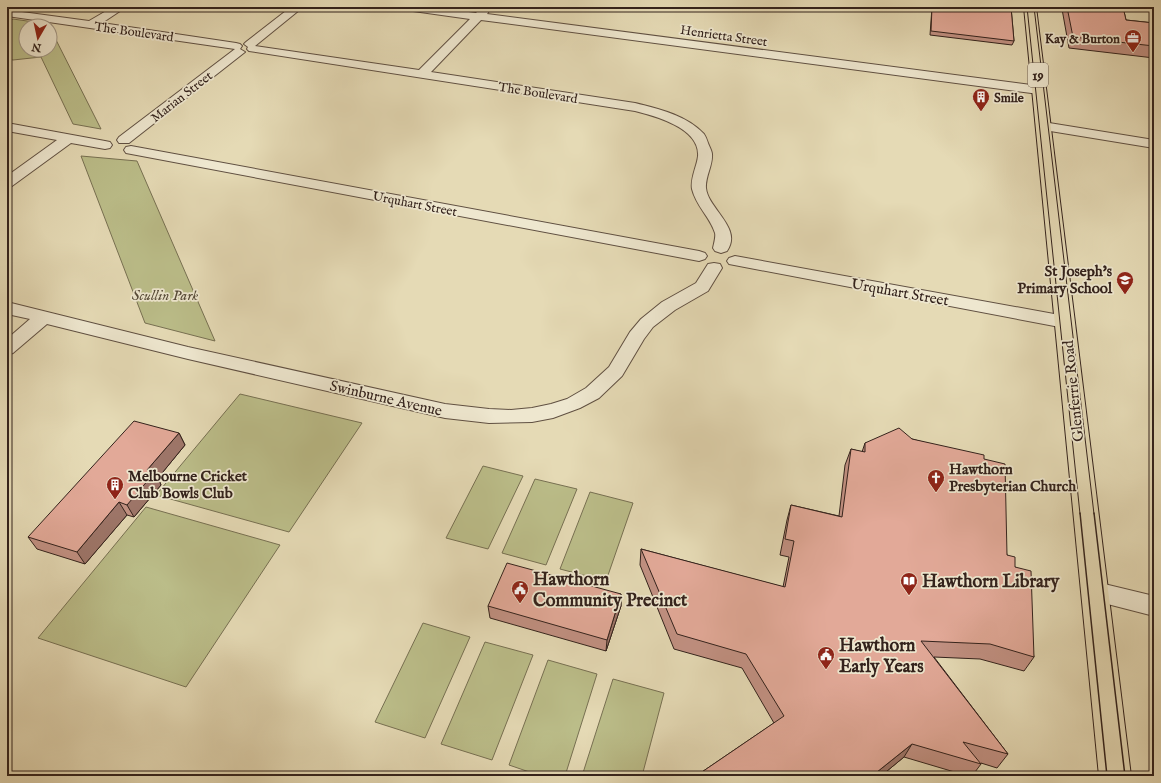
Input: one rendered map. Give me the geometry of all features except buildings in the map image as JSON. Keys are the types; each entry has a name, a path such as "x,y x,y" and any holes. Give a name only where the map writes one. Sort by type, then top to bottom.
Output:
{"main road":[{"name":"Glenferrie Road","path":"1030,7 1096,592 1115,776"}],"street":[{"path":"91,25 121,7"},
{"path":"238,49 252,46 298,7"},
{"name":"Henrietta Street","path":"406,7 1039,90"},
{"path":"422,74 488,7"},
{"name":"The Boulevard","path":"7,13 238,49"},
{"name":"The Boulevard","path":"252,46 635,107 663,114 685,124 699,138 705,154 698,188 723,234 721,248"},
{"name":"Marian Street","path":"118,149 238,49"},
{"name":"Urquhart Street","path":"7,127 69,138 118,149 699,256"},
{"path":"1044,129 1154,144"},
{"path":"7,183 69,138"},
{"path":"715,247 721,248 734,255 735,261 733,264 725,268 714,268 701,262 699,256 704,250 715,247"},
{"name":"Urquhart Street","path":"735,261 1065,322"},
{"name":"Swinburne Avenue","path":"7,308 188,353 445,411 477,417 502,418 550,412 574,403 593,392 610,378 637,334 647,323 659,312 692,294 705,284 714,268"},
{"path":"7,349 44,317"},
{"path":"1096,592 1154,606"}],"green space":[{"path":"13,19 18,20 18,58 32,58 13,60 7,59 7,23"},
{"path":"58,44 101,129 73,124 41,58 58,58"},
{"name":"Scullin Park","path":"81,156 137,161 215,341 145,323"},
{"path":"240,394 362,423 289,532 156,495"},
{"path":"483,466 523,476 488,549 446,538"},
{"path":"535,479 577,489 546,565 502,553"},
{"path":"590,492 633,503 606,581 560,569"},
{"path":"146,507 280,545 186,687 38,638"},
{"path":"423,623 470,637 425,738 375,722"},
{"path":"485,642 533,655 492,760 441,744"},
{"path":"548,660 597,674 565,776 541,776 509,765"},
{"path":"613,679 664,693 642,776 582,776"}],"tram line":[{"path":"1027,7 1080,514"},
{"path":"1034,7 1094,514"},
{"path":"1080,513 1107,776"},
{"path":"1094,513 1125,776"}],"place":[{"name":"Kay & Burton","path":"1133,53"},
{"name":"Smile","path":"981,112"},
{"name":"St Joseph's Primary School","path":"1125,295"},
{"name":"Hawthorn Presbyterian Church","path":"936,493"},
{"name":"Melbourne Cricket Club Bowls Club","path":"115,500"},
{"name":"Hawthorn Library","path":"909,596"},
{"name":"Hawthorn Community Precinct","path":"520,604"},
{"name":"Hawthorn Early Years","path":"826,670"}]}
